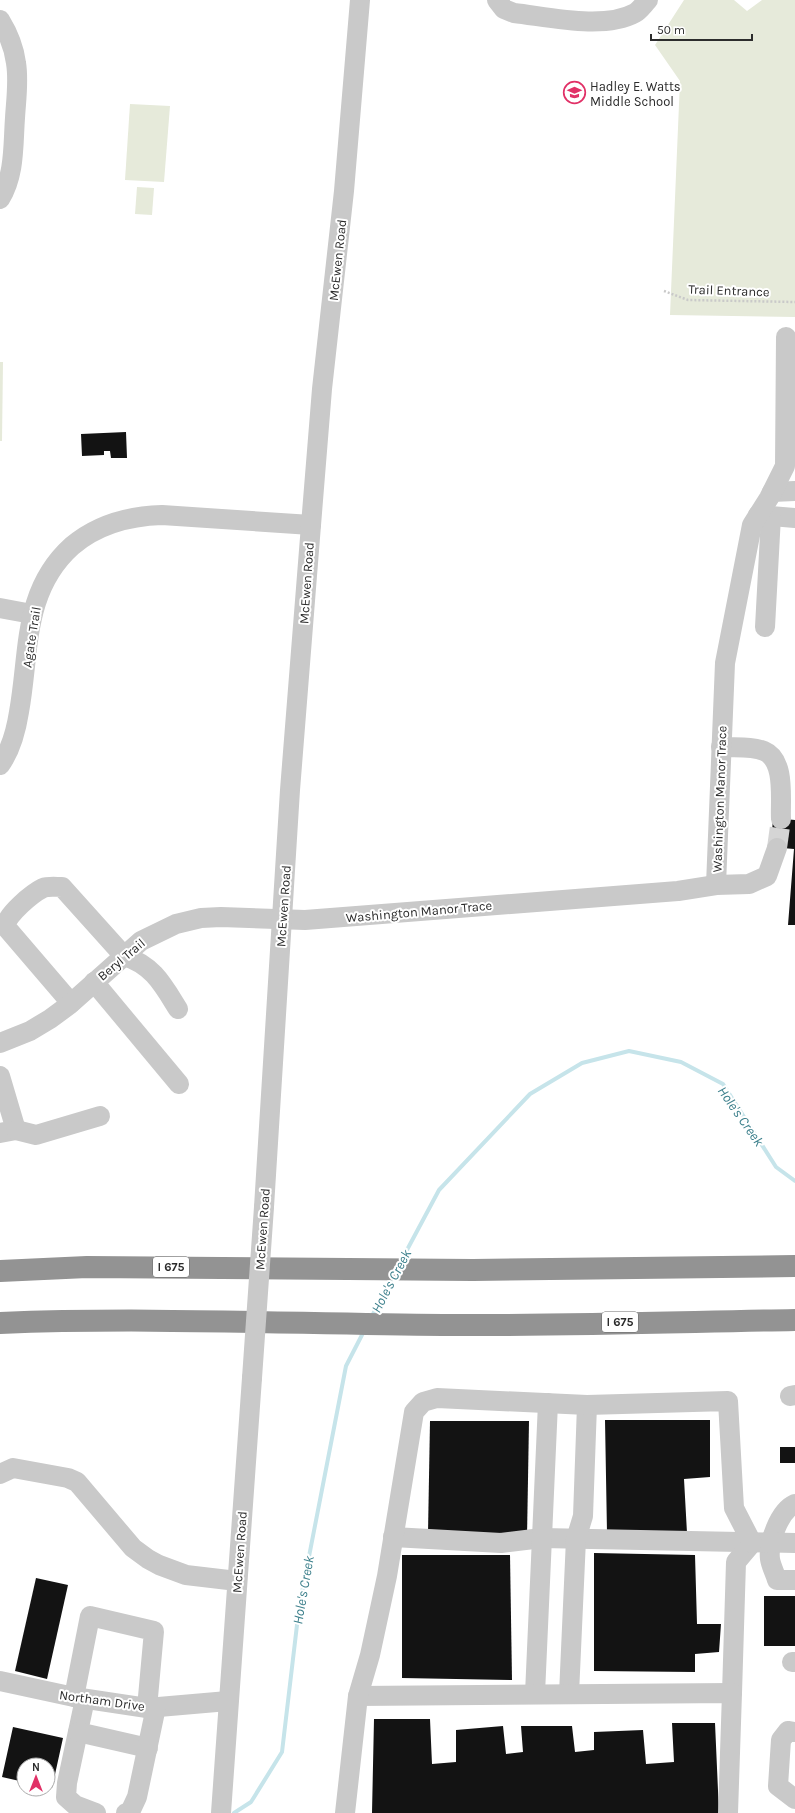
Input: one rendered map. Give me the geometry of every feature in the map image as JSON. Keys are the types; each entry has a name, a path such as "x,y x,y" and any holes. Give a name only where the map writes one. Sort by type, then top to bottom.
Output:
{"highway":[{"name":"I 675","path":"0,1271 87,1267 473,1270 795,1266"},
{"name":"I 675","path":"0,1323 72,1320 445,1325 795,1320"}],"street":[{"name":"McEwen Road","path":"221,1813 264,1207 282,919 311,525 322,388 344,191 360,0"},
{"path":"497,0 504,9 514,13 589,21 609,21 624,18 637,12 648,0"},
{"path":"0,20 12,46 18,81 12,167 8,182 0,199"},
{"name":"Washington Manor Trace","path":"282,919 305,920 678,891 716,885 725,663 752,525 765,516 772,492 785,466 789,348"},
{"path":"772,492 795,490"},
{"name":"Agate Trail","path":"0,765 10,748 16,731 23,694 32,614 45,580 55,565 80,539 100,528 124,519 143,516 162,515 311,525"},
{"path":"765,627 765,516 795,518"},
{"path":"0,608 32,614"},
{"path":"721,747 752,748 765,751 775,761 780,770 781,819"},
{"path":"716,885 749,884 767,876 773,864 777,848"},
{"path":"71,1004 5,926 7,919 14,911 43,888 62,887 124,956 138,960 159,978 178,1009"},
{"name":"Beryl Trail","path":"0,1043 30,1031 50,1019 71,1004 141,941 176,924 201,918 221,917 282,919"},
{"path":"94,982 179,1084"},
{"path":"0,1076 8,1131 36,1135 100,1116"},
{"path":"345,1813 358,1696 371,1648 393,1538 414,1412 424,1402 437,1398 588,1405 728,1401 734,1508 761,1543 770,1560 777,1580 795,1580"},
{"path":"535,1694 548,1402"},
{"path":"568,1694 576,1539 583,1516 588,1405"},
{"path":"0,1474 13,1468 68,1478 77,1482 133,1548 148,1559 159,1565 186,1575 237,1581"},
{"path":"728,1813 736,1562 761,1543 781,1518 795,1504"},
{"path":"393,1538 501,1543 542,1538 795,1543"},
{"path":"96,1813 75,1805 66,1797 67,1783 78,1732 80,1698 90,1616 154,1631 148,1748 137,1798 130,1812 126,1813"},
{"name":"Northam Drive","path":"0,1681 80,1698 151,1707 228,1701"},
{"path":"358,1696 732,1693"},
{"path":"795,1732 788,1731 781,1740 778,1786 795,1799"},
{"path":"78,1732 148,1748"}],"path":[{"name":"Trail Entrance","path":"664,291 688,300 795,302"}],"green space":[{"path":"684,0 734,0 747,11 762,0 795,0 795,317 670,315 680,81 655,45"},
{"path":"130,104 170,106 164,182 125,180"},
{"path":"137,187 154,188 152,215 135,214"},
{"path":"0,362 3,362 2,441 0,441"}],"building":[{"path":"126,432 127,458 111,458 110,451 104,451 104,455 82,456 81,434"},
{"path":"773,818 795,820 795,925 788,925 794,849 771,847"},
{"path":"605,1420 710,1420 710,1477 684,1479 687,1533 607,1533"},
{"path":"430,1421 529,1421 527,1537 428,1533"},
{"path":"780,1447 795,1447 795,1463 780,1463"},
{"path":"594,1553 695,1555 697,1624 721,1624 719,1652 695,1654 695,1672 594,1671"},
{"path":"402,1555 510,1555 512,1680 402,1678"},
{"path":"36,1578 68,1585 47,1679 15,1671"},
{"path":"764,1596 795,1596 795,1646 764,1646"},
{"path":"374,1719 430,1719 432,1764 456,1762 456,1730 503,1726 506,1754 523,1752 521,1726 572,1726 575,1752 594,1750 594,1732 643,1730 646,1764 674,1762 672,1723 715,1723 719,1813 372,1813"},
{"path":"13,1727 63,1738 56,1770 56,1757 16,1757 16,1780 2,1777"}],"waterway":[{"name":"Hole's Creek","path":"400,1263 439,1190 530,1094 582,1063 629,1051 681,1062 723,1084 776,1167 795,1181"},
{"name":"Hole's Creek","path":"372,1316 393,1276"},
{"name":"Hole's Creek","path":"234,1813 251,1802 282,1752 299,1608 346,1366 364,1331"}],"tunnel":[{"path":"777,848 781,819"}],"place":[{"name":"Hadley E. Watts Middle School","path":"574,93"}]}
